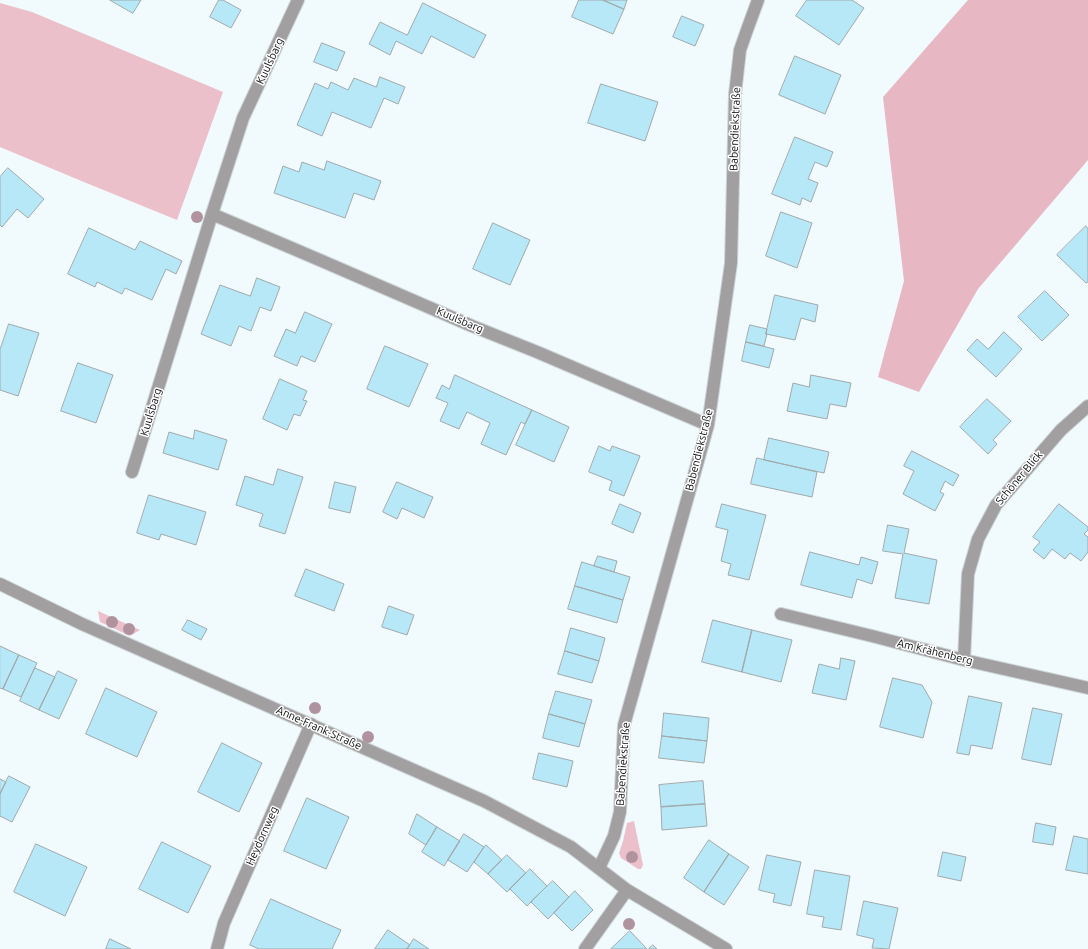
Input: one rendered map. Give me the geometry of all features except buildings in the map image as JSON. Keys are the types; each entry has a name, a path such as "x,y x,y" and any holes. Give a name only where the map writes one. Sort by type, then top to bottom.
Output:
{"street":[{"name":"Kuulsbarg","path":"132,472 243,118 298,0"},
{"name":"Babendiekstraße","path":"599,868 614,836 620,812 624,725 708,425 731,263 735,94 740,50 758,0"},
{"name":"Kuulsbarg","path":"212,214 472,326 708,425"},
{"name":"Schöner Blick","path":"964,660 968,574 978,539 996,505 1060,430 1088,406"},
{"name":"Anne-Frank-Straße","path":"0,584 82,624 484,801 571,847 627,890 726,949"},
{"name":"Am Krähenberg","path":"782,614 964,660 1088,688"},
{"name":"Heydornweg","path":"217,949 224,923 311,724"},
{"path":"585,949 627,890"}],"shaded area":[{"path":"968,0 1088,0 1088,160 978,289 919,392 878,377 904,281 883,97"},
{"path":"0,3 32,12 223,92 177,220 0,147"},
{"path":"98,611 140,630 130,636 100,622"},
{"path":"634,821 643,865 641,869 638,869 621,858 619,853 627,823"}]}
